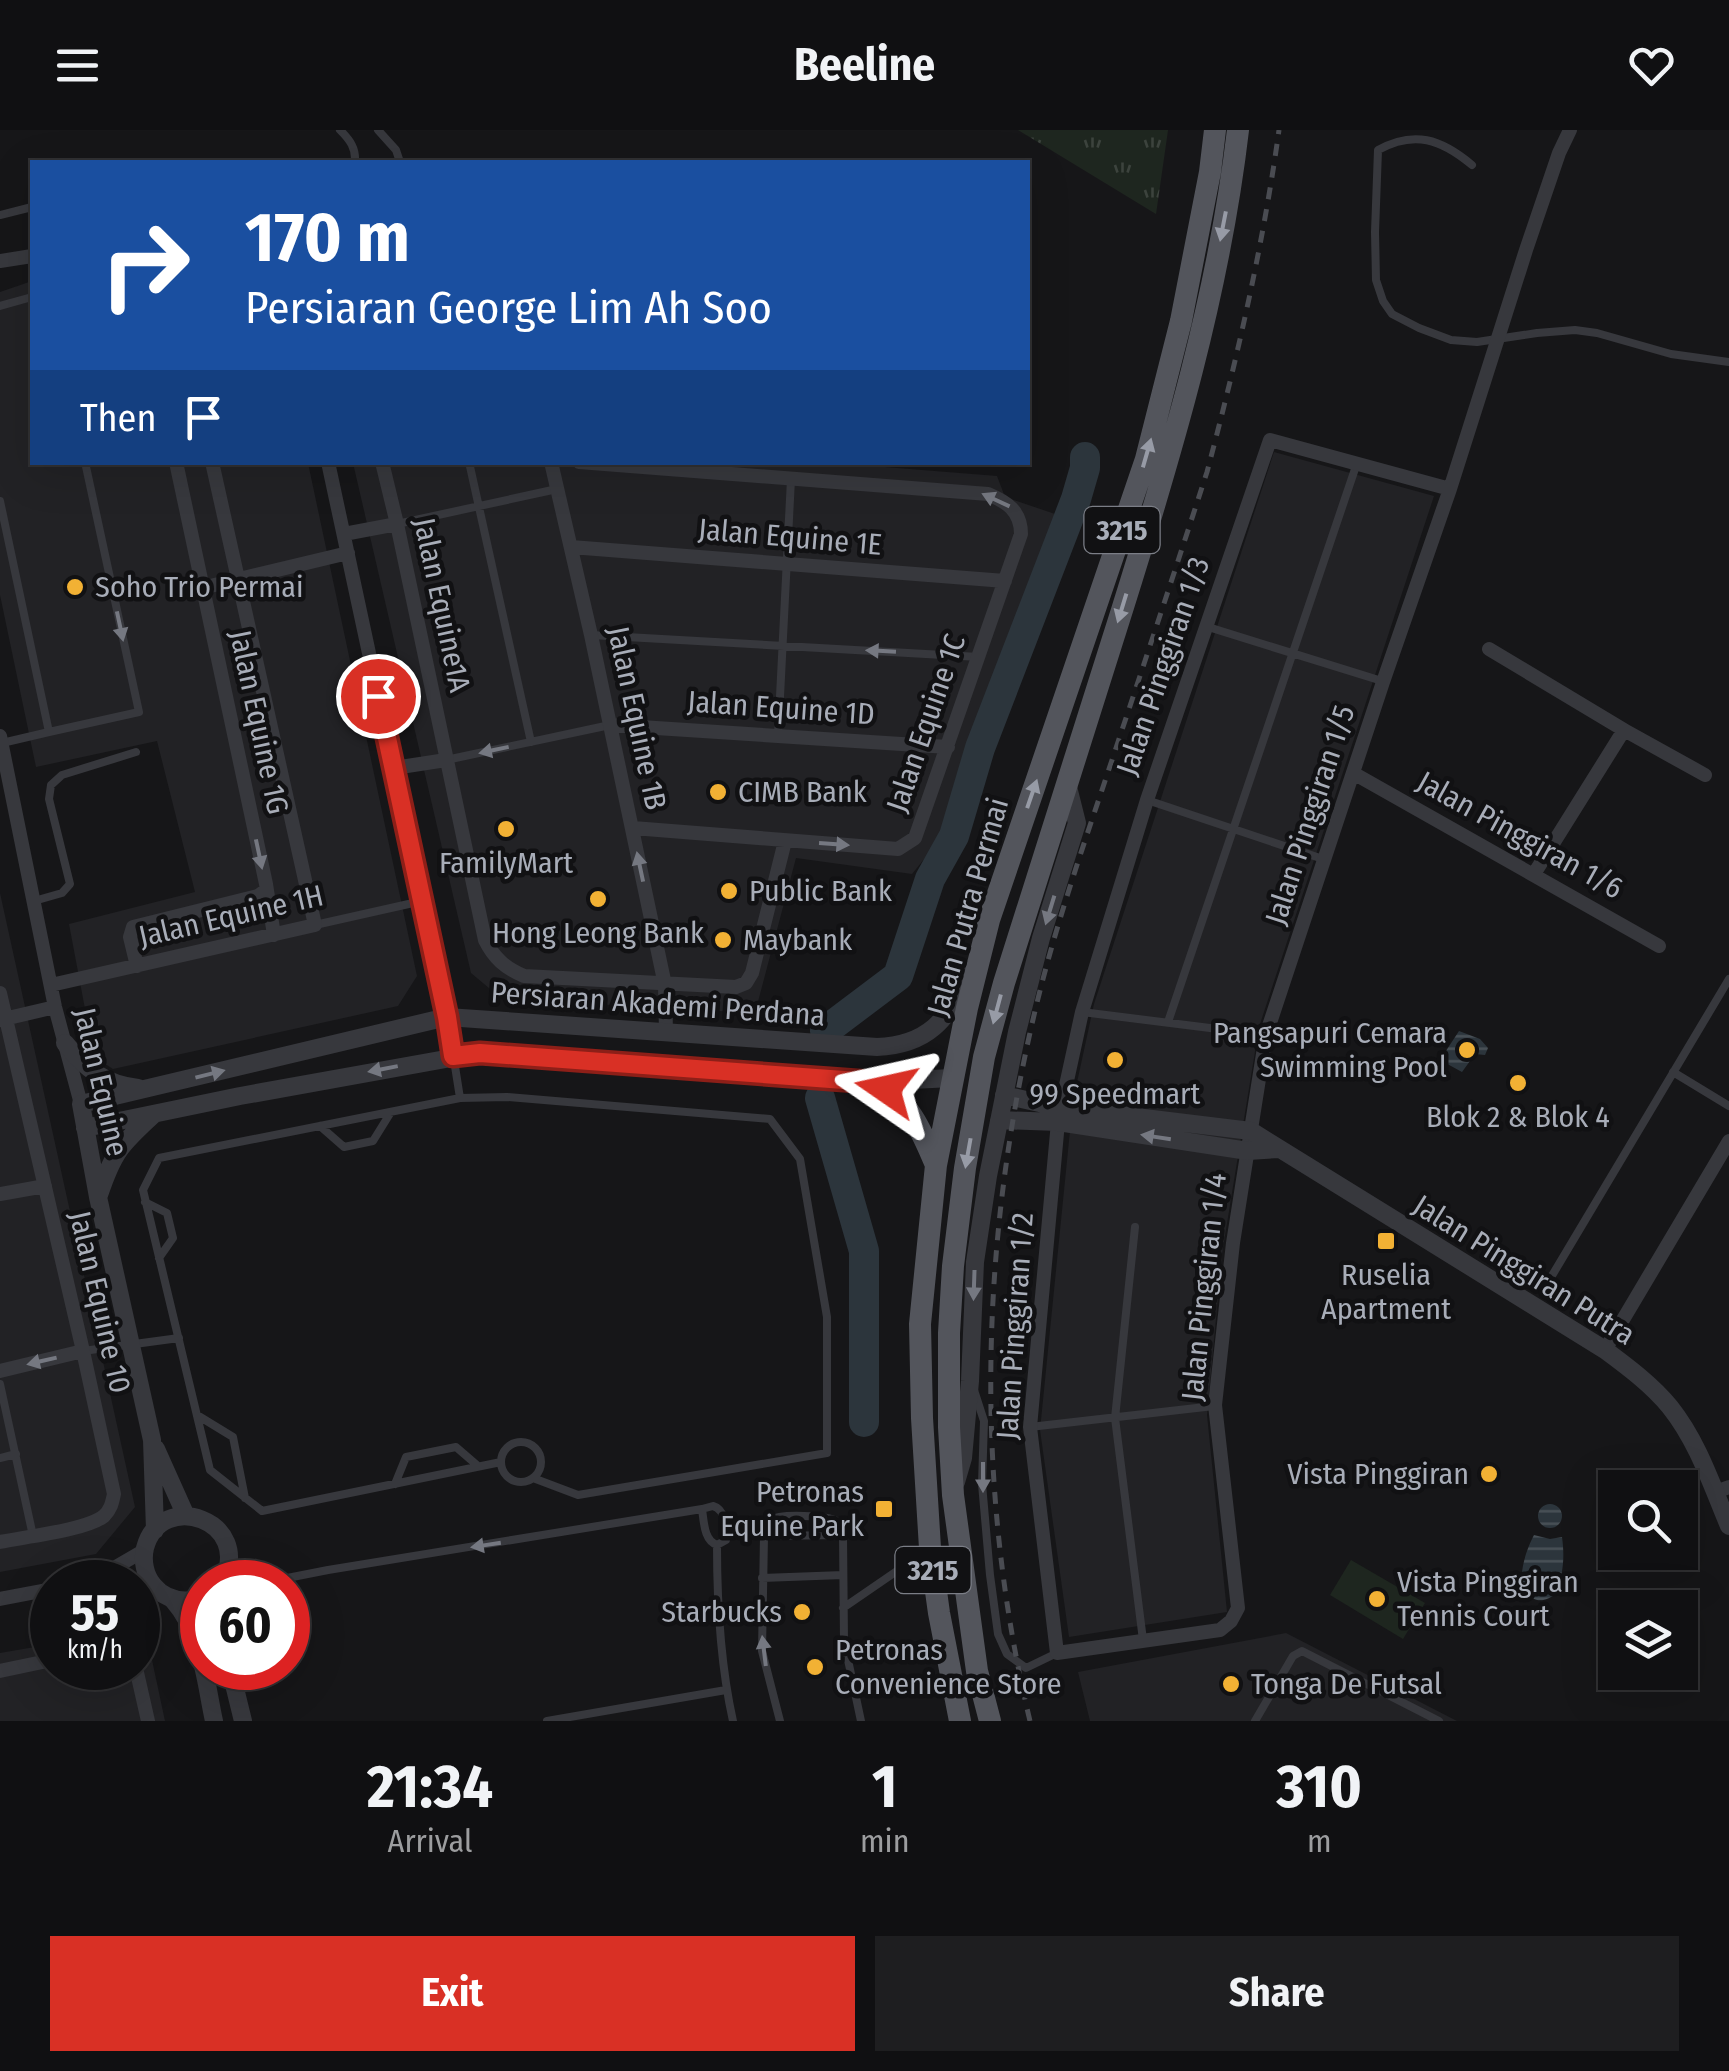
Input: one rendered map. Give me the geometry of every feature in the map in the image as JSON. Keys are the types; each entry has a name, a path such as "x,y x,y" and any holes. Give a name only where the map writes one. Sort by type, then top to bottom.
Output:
{"main road":[{"name":"Jalan Putra Permai","path":"960,1721 938,1614 922,1418 920,1324 936,1165 966,1008 990,920 1146,459 1173,356 1215,130"},
{"name":"Jalan Putra Permai","path":"990,1721 977,1671 953,1495 949,1352 953,1266 965,1168 984,1057 1004,982 1168,464 1215,270 1238,130"},
{"path":"952,1078 971,1072 984,1057"},
{"path":"871,1082 906,1106 936,1165"}],"street":[{"path":"1450,490 1570,130"},
{"path":"0,261 30,256"},
{"name":"Jalan Pinggiran 1/3","path":"1060,1115 1082,1012 1147,800 1270,440 1450,490"},
{"name":"Jalan Equine 1G","path":"177,465 274,935"},
{"name":"Jalan Equine 1G","path":"213,465 315,926"},
{"path":"329,465 453,1056"},
{"name":"Jalan Equine1A","path":"383,465 485,940 498,960 524,976 665,985"},
{"name":"Jalan Equine 1B","path":"552,465 665,985 666,1032"},
{"path":"616,465 791,479"},
{"name":"Jalan Equine 1C","path":"632,828 898,849 915,838 1021,534 1021,520 1003,500 988,494 791,479"},
{"name":"Jalan Pinggiran 1/5","path":"1251,1132 1266,1036 1450,490"},
{"path":"344,534 397,524"},
{"name":"Jalan Equine 1E","path":"571,546 1005,582"},
{"path":"202,588 348,553"},
{"path":"1489,648 1705,775"},
{"name":"Jalan Equine 1D","path":"610,725 948,746"},
{"path":"1534,874 1624,730"},
{"name":"Jalan Equine","path":"1,739 152,1440 186,1516"},
{"path":"394,768 446,760"},
{"name":"Jalan Pinggiran 1/6","path":"1353,773 1659,946"},
{"path":"953,1495 962,1458 975,1262 988,1176 1017,1032 1078,822 1067,783"},
{"path":"665,985 736,987 746,983 752,973 784,840"},
{"path":"137,966 130,936 133,928 258,896 266,890"},
{"name":"Persiaran Akademi Perdana","path":"80,1104 447,1017 898,1046 912,1042 939,1024 956,1003 990,920"},
{"name":"Jalan Equine 1H","path":"52,986 315,926"},
{"name":"Jalan Equine 10","path":"0,993 3,1020 45,1186 114,1494 111,1508 100,1519 0,1542"},
{"path":"3,1020 56,1007"},
{"path":"65,1043 83,1066 122,1086 148,1090"},
{"name":"Persiaran Akademi Perdana","path":"85,1128 480,1053 871,1082 952,1078"},
{"path":"1004,1095 1060,1115 1248,1151 1280,1150"},
{"path":"98,1197 111,1160 126,1139 153,1114"},
{"path":"999,1120 1060,1115"},
{"name":"Jalan Pinggiran Putra","path":"1060,1115 1251,1132 1606,1350 1670,1407 1722,1490 1729,1526"},
{"name":"Jalan Pinggiran 1/2","path":"1057,1653 1030,1427 1060,1115"},
{"name":"Jalan Pinggiran 1/4","path":"1143,1640 1220,1630 1238,1608 1215,1406 1232,1244 1251,1132"},
{"path":"1606,1350 1729,1141"},
{"path":"0,1194 45,1186"},
{"path":"0,1370 83,1351"},
{"name":"Jalan Equine","path":"152,1440 154,1530"},
{"path":"214,1721 194,1630 185,1614 148,1578 144,1559 154,1530 168,1520 186,1516 205,1520 220,1532 229,1560"},
{"path":"128,1560 145,1550"},
{"path":"0,1599 30,1593"},
{"path":"160,1594 180,1601"},
{"path":"1057,1653 1143,1640"},
{"path":"0,1671 30,1665"},
{"path":"141,1690 148,1721"},
{"path":"236,1690 244,1721"}],"lane":[{"path":"340,130 352,142 355,160"},
{"path":"378,130 396,150 399,160"},
{"path":"1472,165 1426,132 1404,132 1378,150 1376,280 1392,314 1451,340 1476,342 1575,330 1598,332 1671,354 1729,362"},
{"path":"0,214 30,207"},
{"path":"0,306 30,298"},
{"path":"1168,1022 1358,463"},
{"path":"1,739 139,712 86,465"},
{"path":"470,465 530,742"},
{"path":"778,736 791,479"},
{"path":"397,524 557,489"},
{"path":"0,501 50,732"},
{"path":"1205,626 1383,682"},
{"path":"591,635 978,657"},
{"path":"446,760 610,725"},
{"path":"34,901 62,892 70,884 49,799 51,785 62,775 136,752"},
{"path":"1147,800 1324,859"},
{"name":"Jalan Equine 1H","path":"315,926 422,901"},
{"path":"1550,1278 1729,979"},
{"path":"1082,1012 1266,1036"},
{"path":"453,1056 460,1098"},
{"path":"1673,1072 1729,1106"},
{"path":"501,1462 262,1511 210,1470 143,1190 159,1158 460,1098 507,1097 770,1119 800,1159 827,1317 827,1453 578,1496 533,1478"},
{"path":"320,1126 344,1147 373,1141 392,1112"},
{"path":"146,1202 167,1213 173,1238 160,1258"},
{"path":"1135,1228 1116,1418 1143,1640"},
{"path":"83,1351 179,1338"},
{"path":"970,1382 984,1421 982,1484 998,1634 1006,1654 1026,1668 1057,1653"},
{"path":"0,1384 34,1536"},
{"path":"1030,1427 1215,1406"},
{"path":"197,1415 232,1437 244,1498"},
{"path":"517,1442 536,1448 541,1462 533,1478 522,1482 510,1479 501,1462 510,1445 517,1442"},
{"path":"396,1484 406,1457 456,1448 478,1466"},
{"path":"0,1458 16,1454"},
{"path":"310,1575 715,1506 722,1512 727,1538 717,1545"},
{"path":"702,1509 709,1540 717,1545"},
{"path":"780,1721 762,1650 764,1536 768,1524 776,1518 828,1517 838,1521 843,1535 844,1641 861,1721"},
{"path":"764,1536 843,1535"},
{"path":"717,1545 717,1605 733,1721"},
{"path":"843,1608 930,1548"},
{"path":"762,1578 843,1575"},
{"path":"1255,1721 1294,1656 1302,1651 1439,1721"},
{"path":"548,1721 726,1690"}],"shaded area":[{"path":"30,282 30,465 308,465 417,976 398,1006 113,1069 99,1060 92,1046 69,924 195,892 157,741 36,767 0,595 0,292"},
{"path":"1274,452 1434,496 1259,1027 1222,1254 1207,1415 1227,1612 1069,1637 1040,1430 1073,1101 1094,1004"},
{"path":"353,465 860,465 997,476 1005,497 1055,514 942,837 912,874 796,858 755,1013 502,999 471,973"},
{"path":"0,893 135,1507 96,1554 64,1560 30,1560 30,1566 0,1572"},
{"name":"Pangsapuri Cemara Swimming Pool","path":"1459,1031 1480,1039 1488,1048 1485,1055 1475,1054 1462,1072 1440,1060"},
{"path":"1545,1504 1555,1504 1562,1516 1555,1528 1545,1528 1538,1521 1538,1511"},
{"path":"1534,1535 1562,1537 1563,1545 1556,1594 1541,1600 1526,1593 1522,1578"},
{"path":"1286,1633 1457,1721 1090,1721 1078,1672"},
{"path":"30,1648 30,1690 158,1690 165,1721 0,1721 0,1653"}],"green space":[{"path":"1018,130 1168,130 1156,214"},
{"name":"Vista Pinggiran Tennis Court","path":"1351,1560 1425,1603 1403,1639 1330,1595"}],"waterway":[{"path":"825,1031 898,976 930,879 954,836 980,748 1076,499 1085,457"},
{"path":"820,1098 864,1251 864,1422"}],"railway":[{"path":"1030,1721 999,1544 992,1455 994,1276 1003,1187 1035,1011 1058,926 1207,472 1248,302 1279,130"}],"place":[{"name":"Soho Trio Permai","path":"75,587"},
{"name":"CIMB Bank","path":"718,792"},
{"name":"FamilyMart","path":"506,829"},
{"name":"Public Bank","path":"729,891"},
{"name":"Hong Leong Bank","path":"598,899"},
{"name":"Maybank","path":"723,940"},
{"name":"Pangsapuri Cemara Swimming Pool","path":"1467,1050"},
{"name":"99 Speedmart","path":"1115,1060"},
{"name":"Blok 2 & Blok 4","path":"1518,1083"},
{"name":"Ruselia Apartment","path":"1386,1241"},
{"name":"Vista Pinggiran","path":"1489,1474"},
{"name":"Petronas Equine Park","path":"884,1509"},
{"name":"Vista Pinggiran Tennis Court","path":"1377,1599"},
{"name":"Starbucks","path":"802,1612"},
{"name":"Petronas Convenience Store","path":"815,1667"},
{"name":"Tonga De Futsal","path":"1231,1684"}],"route":[{"path":"378,696 453,1056 480,1053 871,1082 886,1089"}]}
